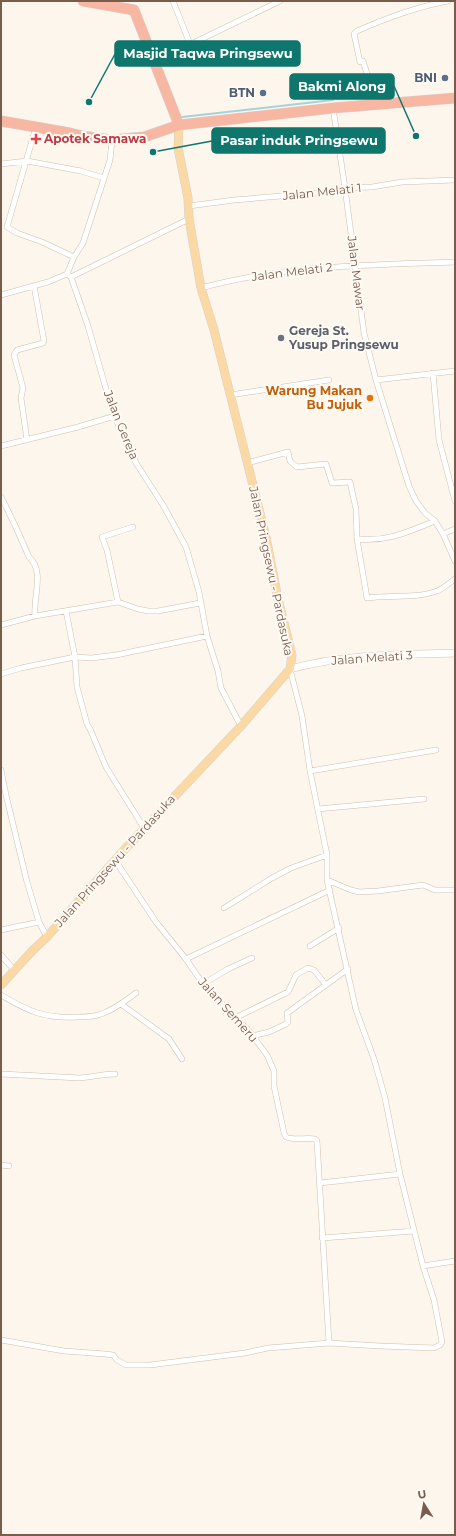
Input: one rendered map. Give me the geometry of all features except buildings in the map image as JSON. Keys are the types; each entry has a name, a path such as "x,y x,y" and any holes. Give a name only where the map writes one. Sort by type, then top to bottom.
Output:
{"highway":[{"path":"83,1 133,5 179,125"},
{"path":"1,121 112,140 144,137 179,125 333,108 377,106 455,98"}],"main road":[{"name":"Jalan Pringsewu - Pardasuka","path":"1,985 144,828 241,726 290,669 292,655 278,599 266,537 214,330 201,288 189,219 188,198 178,148 179,125"}],"street":[{"path":"173,1 190,44"},
{"path":"154,62 280,1"},
{"path":"377,106 363,61 360,62 354,34 357,31 425,3 448,1"},
{"name":"Jalan Mawar","path":"333,108 364,333 376,380 409,486 416,501 425,513 435,521 443,534 455,561"},
{"path":"36,127 7,227 74,257"},
{"path":"69,276 74,257 83,243 110,160 112,140"},
{"path":"1,164 27,160 81,171 104,178"},
{"name":"Jalan Melati 1","path":"188,206 234,200 317,193 345,188 372,187 402,182 455,180"},
{"path":"1,295 69,276 189,219"},
{"name":"Jalan Melati 2","path":"201,288 256,276 337,266 455,262"},
{"name":"Jalan Gereja","path":"69,276 88,326 115,416 128,442 136,463 163,505 186,547 199,592 207,636 218,671 221,688 241,726"},
{"path":"27,440 21,398 23,388 14,355 17,350 43,343 44,341 34,286"},
{"path":"376,380 455,371"},
{"path":"433,373 440,440 453,482 455,501"},
{"path":"230,395 329,380"},
{"path":"1,446 115,416"},
{"path":"247,463 288,452 290,461 297,467 326,464 332,483 350,482 356,509 357,539 367,598 381,596 412,596 438,591 455,578"},
{"path":"1,497 29,557 36,568 38,586 34,601 35,616"},
{"path":"357,539 368,540 390,538 435,521"},
{"path":"118,602 107,550 102,537 133,526"},
{"path":"443,534 455,529"},
{"path":"1,625 35,616 118,602 148,611 158,611 200,603"},
{"path":"66,611 74,657 77,687 86,724 90,729 106,767 144,828"},
{"path":"1,674 21,668 74,657 91,658 116,655 207,636"},
{"name":"Jalan Melati 3","path":"290,669 313,662 340,659 455,653"},
{"path":"1,1340 64,1351 113,1355 117,1360 126,1365 157,1364 246,1353 268,1348 329,1343 434,1348 442,1342 434,1300 423,1266 400,1174 385,1098 374,1059 356,1010 339,928 327,880 327,855 310,771 302,716 290,669"},
{"path":"310,771 436,750"},
{"path":"1,770 21,859 39,922 46,937"},
{"path":"318,809 424,799"},
{"path":"224,908 291,868 327,855"},
{"name":"Jalan Semeru","path":"115,860 156,922 186,959 203,984 249,1031 267,1055 274,1071 274,1086 286,1138 292,1140 311,1138 317,1141 329,1343"},
{"path":"327,880 359,892 423,885 435,890 455,890"},
{"path":"186,959 330,890"},
{"path":"1,930 39,922"},
{"path":"310,946 339,928"},
{"path":"1,955 14,970"},
{"path":"203,984 228,969 252,958"},
{"path":"235,1018 288,992 296,975 303,970 312,968 326,985"},
{"path":"252,1036 269,1032 286,1024 288,1022 287,1013 348,970"},
{"path":"1,995 22,1008 41,1015 64,1018 101,1014 121,1004 136,993"},
{"path":"121,1004 169,1039 182,1059"},
{"path":"1,1074 80,1078 93,1077 102,1074 115,1074"},
{"path":"1,1164 8,1166"},
{"path":"320,1183 400,1174"},
{"path":"322,1238 414,1231"},
{"path":"423,1266 455,1261"}],"waterway":[{"path":"182,117 333,100"}],"place":[{"name":"BNI","path":"445,78"},
{"name":"BTN","path":"263,93"},
{"name":"Masjid Taqwa Pringsewu","path":"89,102"},
{"name":"Bakmi Along","path":"416,136"},
{"name":"Apotek Samawa","path":"36,139"},
{"name":"Pasar induk Pringsewu","path":"153,152"},
{"name":"Gereja St. Yusup Pringsewu","path":"281,338"},
{"name":"Warung Makan Bu Jujuk","path":"370,398"}]}
